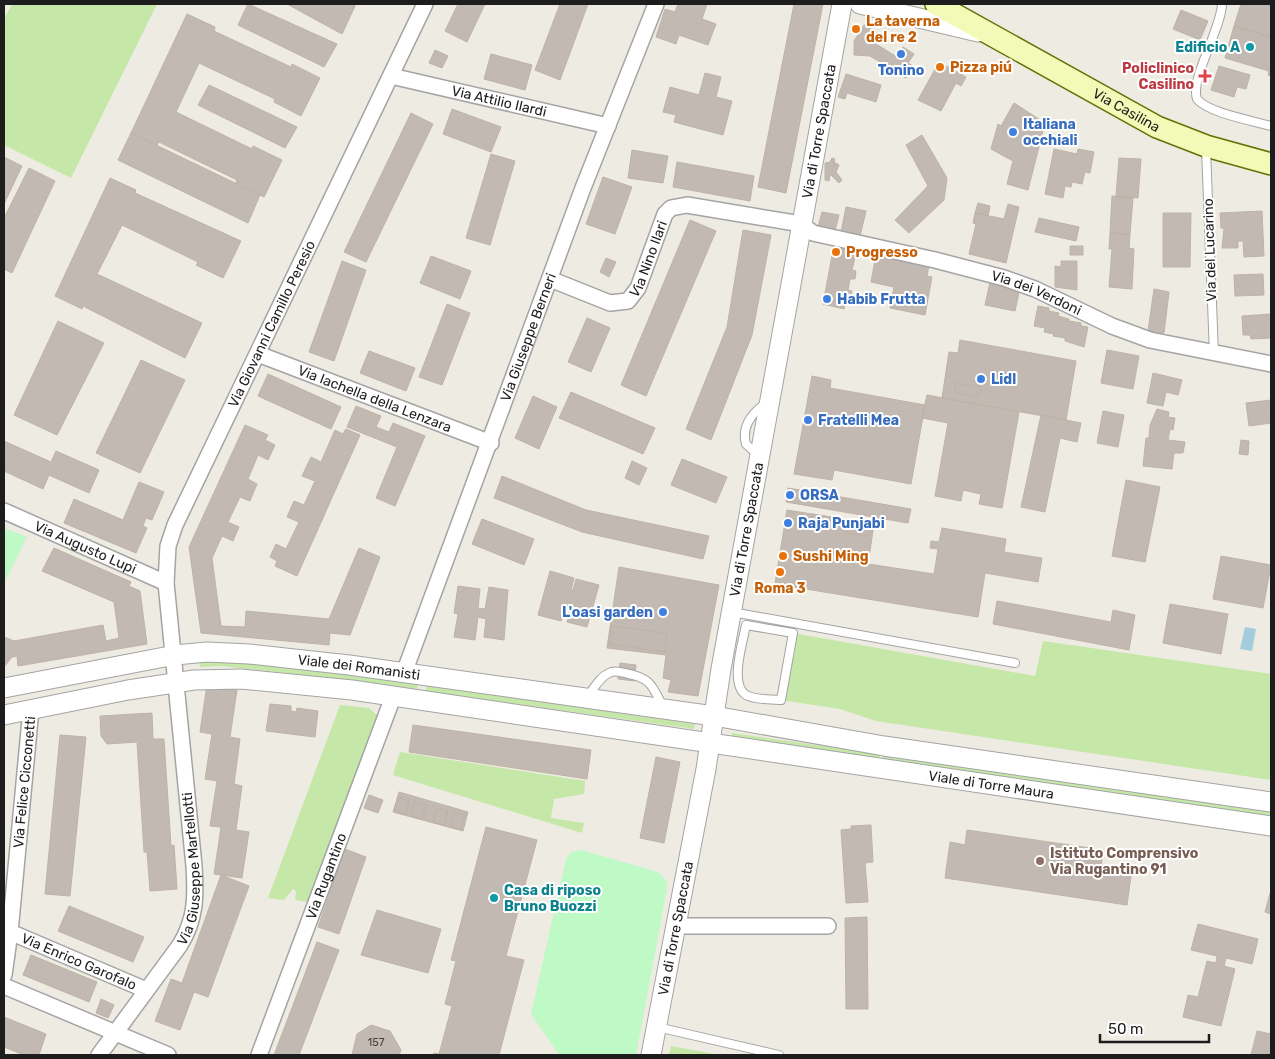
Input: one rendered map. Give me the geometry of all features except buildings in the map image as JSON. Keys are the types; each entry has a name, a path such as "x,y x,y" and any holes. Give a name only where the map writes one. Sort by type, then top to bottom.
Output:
{"main road":[{"name":"Via Casilina","path":"936,4 1146,121 1206,146 1271,164"}],"street":[{"name":"Via Giovanni Camillo Peresio","path":"174,655 166,582 167,554 172,532 425,4"},
{"name":"Via Giuseppe Berneri","path":"404,673 550,279 656,4"},
{"name":"Via di Torre Spaccata","path":"651,1055 710,744 801,224 842,4"},
{"path":"836,35 860,4"},
{"name":"Via Casilina","path":"860,4 990,35"},
{"name":"Via Attilio Ilardi","path":"391,76 608,126"},
{"name":"Via Nino Ilari","path":"550,279 610,303 628,300 638,288 663,218 667,211 676,206 687,205 801,224"},
{"name":"Via dei Verdoni","path":"801,224 813,233 926,257 1004,278 1131,334 1168,345 1271,364"},
{"name":"Via Iachella della Lenzara","path":"258,354 491,442"},
{"name":"Via Augusto Lupi","path":"4,511 166,582"},
{"name":"Viale dei Romanisti","path":"4,688 174,655 214,652 250,654 404,673 714,716"},
{"name":"Via Giuseppe Martellotti","path":"99,1055 186,935 195,908 195,874 174,655"},
{"name":"Viale dei Romanisti","path":"4,715 177,682 241,679 393,697 710,744"},
{"name":"Via Rugantino","path":"259,1055 393,697"},
{"name":"Via Felice Cicconetti","path":"4,975 10,932 31,709"},
{"name":"Viale di Torre Maura","path":"714,716 884,746 1271,802"},
{"name":"Viale di Torre Maura","path":"710,744 1271,826"},
{"path":"676,926 828,926"},
{"name":"Via Enrico Garofalo","path":"10,932 146,990"},
{"path":"4,986 168,1055"}],"lane":[{"path":"1222,4 1220,22 1197,83 1197,99 1220,111 1271,126"},
{"name":"Via del Lucarino","path":"1206,146 1214,354"},
{"path":"732,612 1015,663"},
{"path":"746,625 793,633 780,700 747,696 741,690 736,679 746,625"},
{"path":"586,699 602,678 611,672 617,671 638,675 649,682 663,709"},
{"path":"656,1027 779,1055"}],"green space":[{"path":"12,4 157,4 71,178 4,145 4,19"},
{"path":"4,528 27,537 4,584"},
{"path":"793,633 1035,676 1043,641 1271,674 1271,780 876,721 840,709 781,700"},
{"path":"222,660 343,673 418,684 417,689 219,666 200,667 199,661"},
{"path":"427,685 695,724 694,729 425,691"},
{"path":"340,705 369,708 378,716 308,902 295,900 296,891 293,889 284,900 268,898"},
{"path":"732,733 880,754 879,760 731,739"},
{"path":"400,752 585,781 584,794 554,799 551,818 584,823 582,833 393,775"},
{"path":"883,755 1271,811 1271,817 882,761"},
{"path":"581,850 658,872 668,883 636,1055 559,1055 531,1014 566,859 571,852"},
{"path":"671,1046 720,1055 669,1055"}],"water":[{"path":"1245,627 1256,629 1252,651 1240,649"}],"place":[{"name":"La taverna del re 2","path":"856,29"},
{"name":"Edificio A","path":"1250,47"},
{"name":"Tonino","path":"901,54"},
{"name":"Pizza piú","path":"940,67"},
{"name":"Policlinico Casilino","path":"1205,76"},
{"name":"Italiana occhiali","path":"1013,132"},
{"name":"Progresso","path":"836,252"},
{"name":"Habib Frutta","path":"827,299"},
{"name":"Lidl","path":"981,379"},
{"name":"Fratelli Mea","path":"808,420"},
{"name":"ORSA","path":"790,495"},
{"name":"Raja Punjabi","path":"788,523"},
{"name":"Sushi Ming","path":"783,556"},
{"name":"Roma 3","path":"780,572"},
{"name":"L'oasi garden","path":"663,612"},
{"name":"Istituto Comprensivo Via Rugantino 91","path":"1040,861"},
{"name":"Casa di riposo Bruno Buozzi","path":"494,898"}]}
